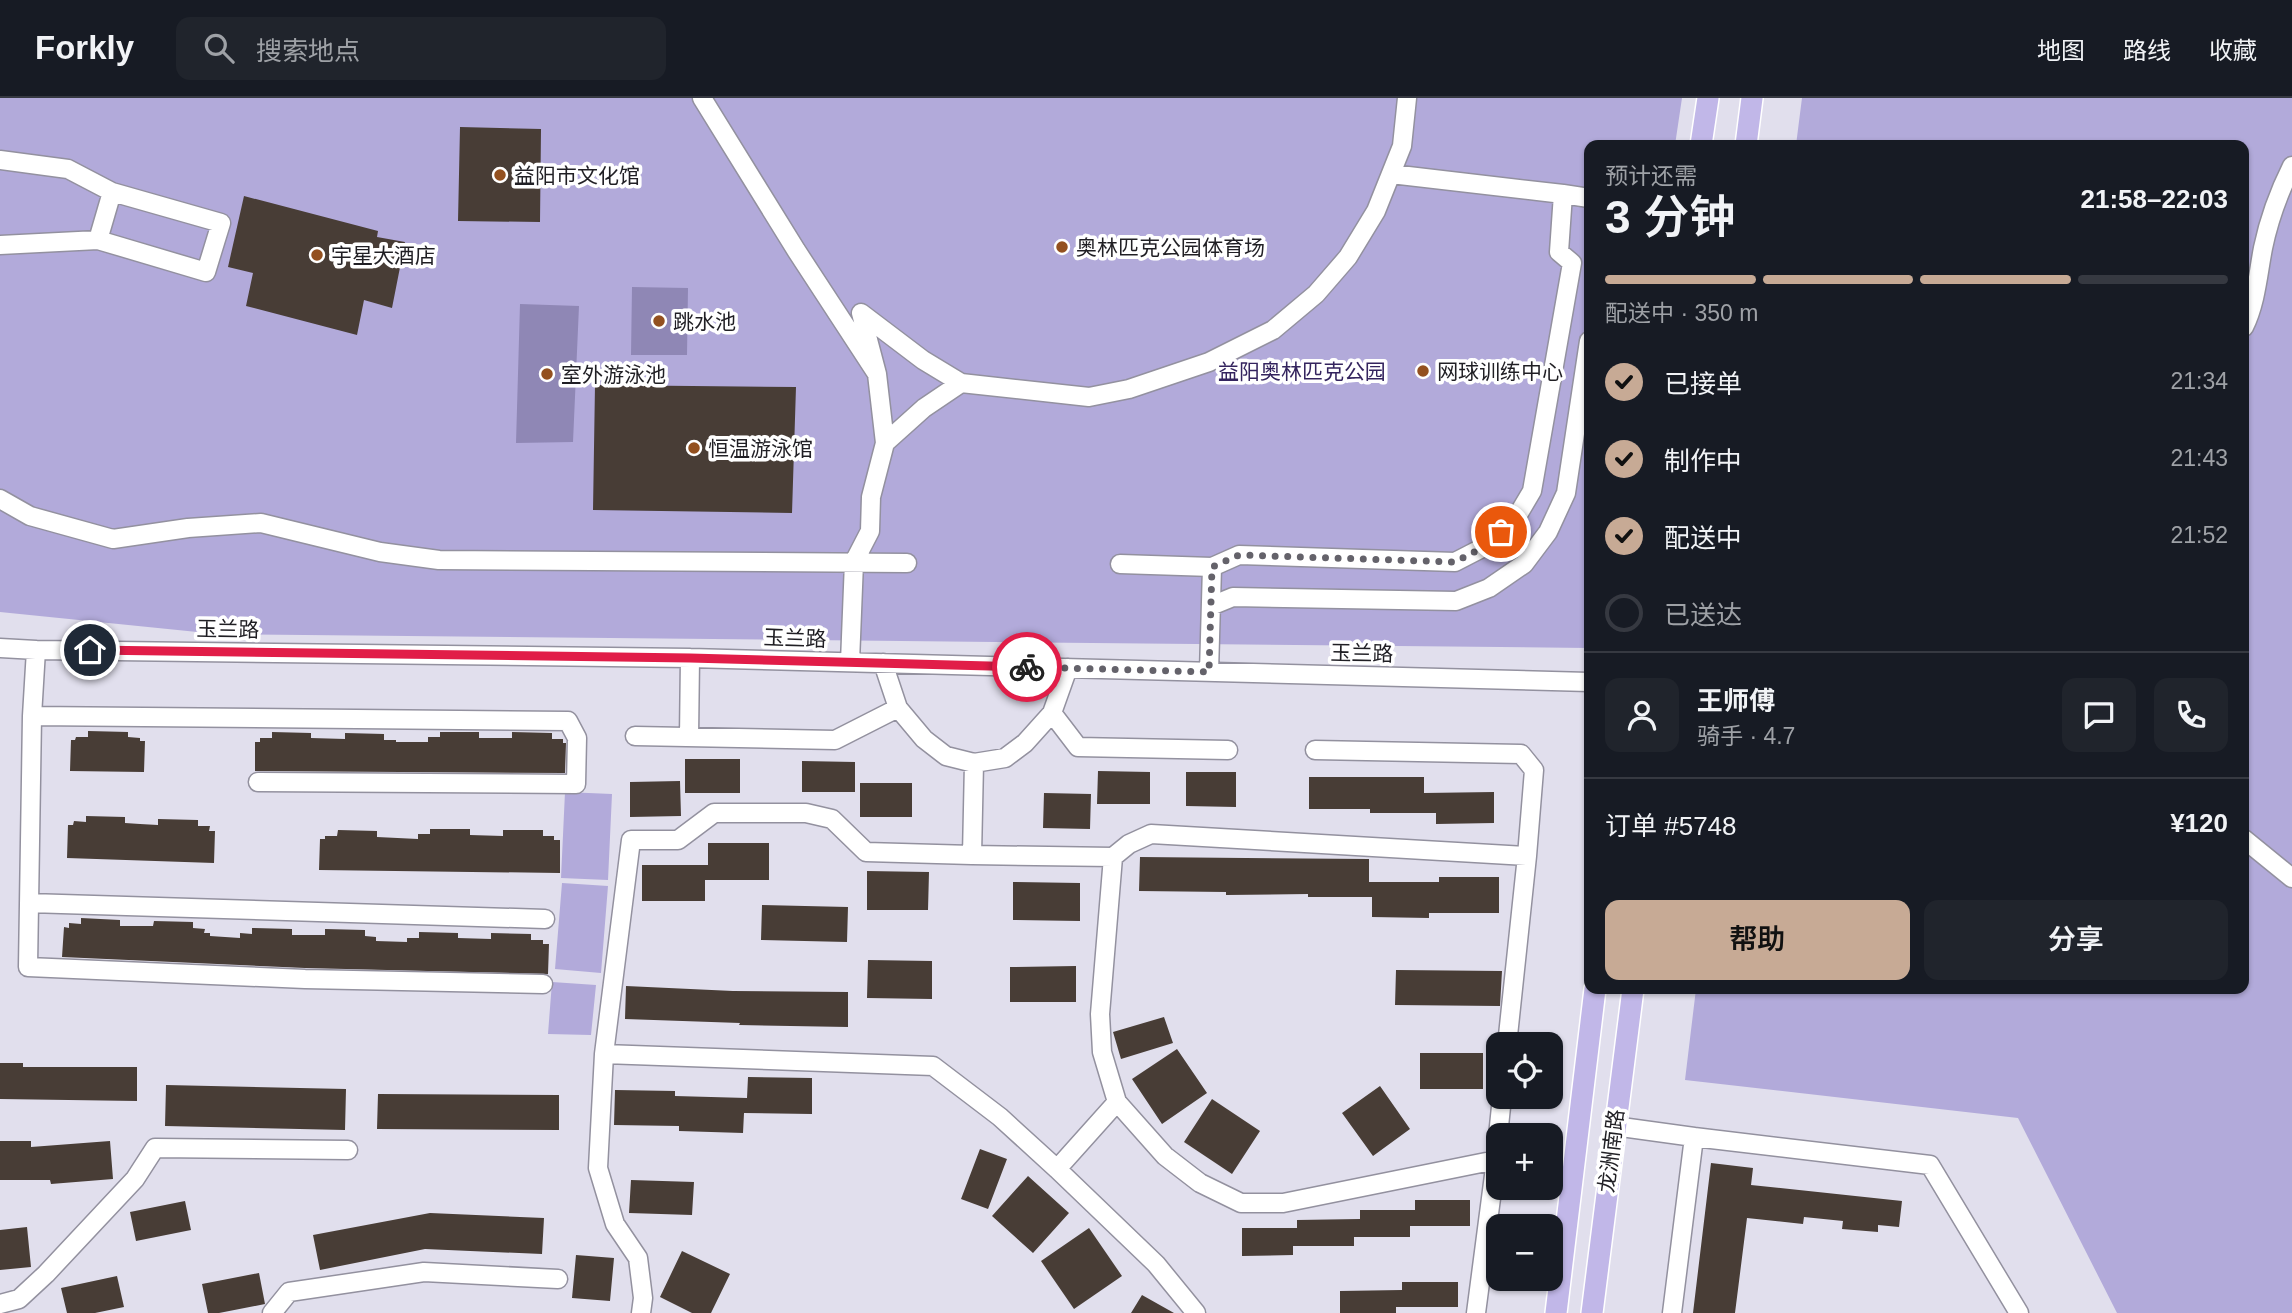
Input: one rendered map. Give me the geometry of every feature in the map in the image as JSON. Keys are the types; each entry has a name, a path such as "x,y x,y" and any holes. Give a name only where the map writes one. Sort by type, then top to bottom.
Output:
{"main road":[{"path":"1702,140 1708,98"},
{"path":"1747,140 1752,98"},
{"name":"龙洲南路","path":"1556,1313 1594,994"},
{"name":"龙洲南路","path":"1592,1313 1632,994"}],"street":[{"path":"702,98 877,374"},
{"path":"850,663 854,562 870,531 871,497 885,443 877,374 861,313 923,360 961,383 1089,397 1129,390 1209,362 1273,330 1316,294 1348,257 1376,211 1402,146 1407,98"},
{"path":"0,160 68,169 112,192 220,223 206,272 97,240 0,245"},
{"path":"2249,315 2276,198 2292,166"},
{"path":"1391,174 1584,197"},
{"path":"97,240 112,192"},
{"path":"1120,564 1212,567 1239,555 1455,562 1486,546 1516,518 1532,491 1580,265 1559,252 1563,194"},
{"path":"1211,606 1233,597 1457,601 1489,588 1524,564 1548,532 1566,493 1584,374"},
{"path":"885,443 925,408 961,383"},
{"path":"0,499 30,516 113,540 188,528 261,523 380,552 439,560 907,563"},
{"path":"1209,672 1212,567"},
{"name":"玉兰路","path":"0,648 690,658 1584,682"},
{"path":"36,650 32,716 28,967 305,979 543,984"},
{"path":"689,737 690,658"},
{"path":"883,663 898,708 924,739 946,755 974,763 1005,758 1026,743 1052,713 1068,668"},
{"path":"635,736 835,740 898,708"},
{"path":"1052,713 1077,747 1228,750"},
{"path":"32,716 568,722 577,738 576,784 258,782"},
{"path":"1315,750 1521,754 1534,770 1508,1032"},
{"path":"972,855 974,763"},
{"path":"641,1313 643,1298 638,1258 615,1224 598,1168 604,1054 631,840 678,840 714,813 806,813 832,819 866,852 1113,857 1129,844 1151,834 1527,856"},
{"path":"2249,843 2292,878"},
{"path":"1113,857 1100,1014 1102,1052 1117,1102 1165,1156 1200,1183 1241,1203 1283,1203 1486,1162"},
{"path":"29,902 545,919"},
{"path":"604,1054 933,1066 1000,1117 1057,1169 1156,1264 1196,1313"},
{"path":"1057,1169 1117,1102"},
{"path":"1614,1126 1930,1165 2019,1313"},
{"path":"1672,1313 1694,1137"},
{"path":"0,1304 19,1299 46,1275 135,1179 155,1148 348,1150"},
{"path":"1476,1313 1491,1200"},
{"path":"272,1313 289,1292 424,1272 558,1279"}],"green space":[{"name":"益阳奥林匹克公园","path":"0,98 1682,98 1676,140 1584,140 1584,648 217,634 0,612"},
{"path":"1802,98 2292,98 2292,1313 2117,1313 2018,1118 1685,1080 1695,994 2249,994 2249,140 1797,140"},
{"path":"565,792 612,794 608,880 561,878"},
{"path":"562,883 608,886 601,973 555,969"},
{"path":"552,982 596,985 591,1035 548,1034"}],"shaded area":[{"name":"跳水池","path":"632,287 688,288 687,355 631,355"},
{"name":"室外游泳池","path":"520,304 579,306 573,442 516,443"}],"building":[{"name":"益阳市文化馆","path":"460,127 541,129 540,222 458,221"},
{"name":"宇星大酒店","path":"244,196 378,231 377,237 405,242 392,308 364,300 357,335 246,306 253,273 228,267"},
{"name":"恒温游泳馆","path":"595,385 796,387 792,513 593,510"},
{"path":"88,731 128,732 128,737 145,741 144,772 70,771 71,740 88,737"},
{"path":"272,732 311,733 311,738 345,739 345,733 384,734 384,740 396,742 428,742 428,737 440,737 440,732 479,732 479,738 512,738 512,732 552,733 552,739 563,739 563,743 566,743 565,773 255,771 255,742 260,742 260,738 272,738"},
{"path":"685,759 740,759 740,793 685,793"},
{"path":"802,761 855,762 855,792 802,792"},
{"path":"1098,771 1150,772 1150,804 1097,804"},
{"path":"1186,772 1236,772 1236,807 1186,806"},
{"path":"1309,777 1424,777 1424,793 1494,792 1494,823 1436,824 1436,813 1309,809"},
{"path":"680,781 681,816 630,817 630,782"},
{"path":"860,783 912,783 912,817 860,817"},
{"path":"1044,793 1091,794 1090,829 1043,828"},
{"path":"86,816 125,817 125,823 158,825 158,819 198,820 198,826 210,826 209,831 215,831 214,863 67,858 68,825 73,825 74,821 86,822"},
{"path":"430,829 470,829 470,835 503,836 503,830 543,830 543,836 554,836 554,840 560,840 560,873 319,870 320,839 337,836 338,830 377,831 377,837 418,839 418,834 430,834"},
{"path":"708,843 769,843 769,880 705,880 705,901 642,901 642,865 708,865"},
{"path":"1140,857 1369,859 1369,882 1439,882 1439,877 1499,877 1499,913 1429,913 1429,918 1372,917 1372,897 1139,891"},
{"path":"867,871 929,872 928,910 867,910"},
{"path":"1013,882 1080,883 1080,921 1013,920"},
{"path":"762,905 848,907 847,942 761,940"},
{"path":"81,918 120,920 120,926 153,926 154,921 193,922 193,928 205,929 204,933 210,933 210,936 240,938 240,933 252,934 252,928 292,929 292,935 325,935 325,929 365,930 365,936 376,937 376,941 407,942 407,938 419,938 419,932 458,933 458,938 491,939 491,933 531,934 531,940 543,940 543,944 549,944 548,974 305,968 62,957 64,927 69,928 69,923 81,924"},
{"path":"868,960 932,961 932,999 867,998"},
{"path":"1076,966 1076,1002 1010,1002 1010,967"},
{"path":"1396,970 1502,971 1500,1006 1395,1005"},
{"path":"626,986 733,991 848,992 848,1027 625,1019"},
{"path":"1164,1017 1173,1043 1121,1059 1113,1032"},
{"path":"1177,1049 1207,1093 1162,1124 1132,1079"},
{"path":"1420,1053 1483,1053 1483,1089 1420,1089"},
{"path":"0,1063 23,1063 23,1067 137,1067 137,1101 0,1099"},
{"path":"748,1077 812,1078 812,1114 744,1113 743,1133 679,1131 679,1126 614,1125 615,1090 675,1091 675,1096 747,1098"},
{"path":"166,1085 346,1089 345,1130 165,1126"},
{"path":"1380,1086 1410,1129 1373,1156 1342,1113"},
{"path":"378,1094 559,1095 559,1130 377,1129"},
{"path":"1212,1099 1260,1131 1232,1174 1184,1142"},
{"path":"0,1141 31,1141 31,1147 110,1141 113,1179 51,1184 50,1180 0,1180"},
{"path":"980,1149 1007,1159 988,1209 961,1199"},
{"path":"1711,1163 1753,1168 1751,1185 1902,1201 1899,1227 1878,1225 1878,1232 1842,1229 1843,1221 1804,1217 1803,1224 1747,1218 1735,1313 1693,1313"},
{"path":"1028,1176 1069,1213 1033,1253 992,1216"},
{"path":"631,1180 694,1182 692,1215 629,1213"},
{"path":"1415,1200 1470,1200 1470,1226 1410,1226 1410,1237 1354,1237 1354,1246 1293,1246 1293,1255 1242,1256 1242,1228 1297,1228 1297,1220 1360,1219 1360,1210 1415,1210"},
{"path":"185,1201 191,1230 136,1241 130,1212"},
{"path":"430,1213 544,1218 542,1254 425,1249 320,1270 313,1235"},
{"path":"27,1227 31,1267 0,1270 0,1230"},
{"path":"1089,1228 1122,1276 1074,1309 1041,1261"},
{"path":"682,1251 730,1274 711,1313 692,1313 660,1297"},
{"path":"576,1255 614,1258 610,1301 572,1298"},
{"path":"259,1273 265,1304 208,1313 202,1284"},
{"path":"117,1276 124,1307 95,1313 67,1313 61,1288"},
{"path":"1402,1282 1458,1282 1458,1307 1396,1307 1396,1313 1340,1313 1340,1291 1402,1290"},
{"path":"1142,1295 1174,1313 1131,1313"}],"way so far":[{"path":"1027,667 1209,672 1212,567 1239,555 1455,562 1486,546 1501,532"}],"place":[{"name":"益阳市文化馆","path":"500,175"},
{"name":"奥林匹克公园体育场","path":"1062,247"},
{"name":"宇星大酒店","path":"317,255"},
{"name":"跳水池","path":"659,321"},
{"name":"网球训练中心","path":"1423,371"},
{"name":"室外游泳池","path":"547,374"},
{"name":"恒温游泳馆","path":"694,448"}],"route":[{"path":"90,650 690,658 1027,667"}]}
